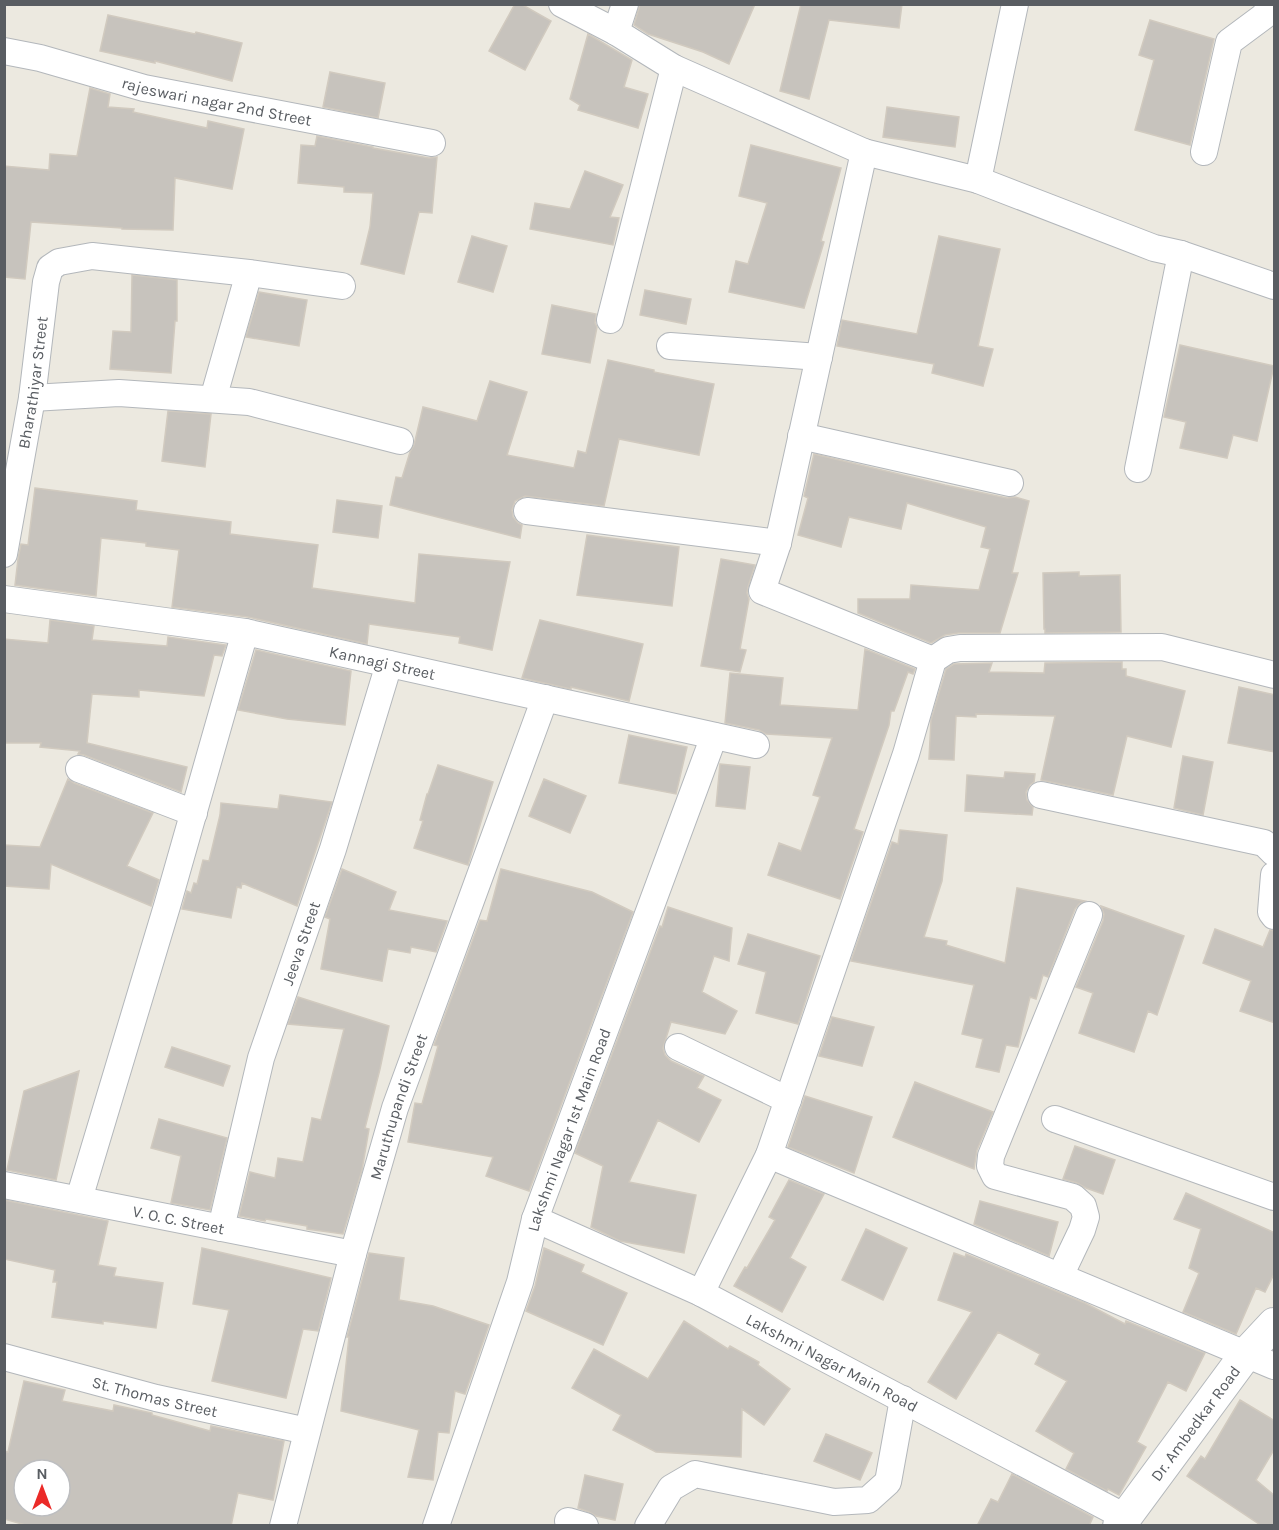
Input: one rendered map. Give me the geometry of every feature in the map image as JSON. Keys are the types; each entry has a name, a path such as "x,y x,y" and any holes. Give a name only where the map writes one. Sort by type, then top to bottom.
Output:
{"street":[{"path":"562,4 616,32 674,68 864,152 978,180 1154,248 1181,254 1275,286"},
{"path":"616,32 625,4"},
{"path":"978,180 1015,4"},
{"path":"1204,152 1229,42 1264,16 1271,4"},
{"name":"rajeswari nagar 2nd Street","path":"4,51 40,58 144,88 432,143"},
{"path":"610,321 674,68"},
{"path":"864,152 778,543 762,591 933,660"},
{"path":"1138,469 1181,254"},
{"name":"Bharathiyar Street","path":"4,554 32,398 46,282 50,268 59,262 92,256 249,273"},
{"path":"213,399 249,273 342,286"},
{"path":"670,346 819,357"},
{"path":"32,398 119,393 249,402 400,441"},
{"path":"801,436 1010,483"},
{"path":"526,511 778,543"},
{"name":"Kannagi Street","path":"4,599 245,632 756,745"},
{"path":"79,1199 194,813 245,632"},
{"path":"701,1293 769,1155 906,754 933,660 948,650 960,648 1162,647 1275,675"},
{"name":"Jeeva Street","path":"221,1227 261,1058 333,849 389,664"},
{"name":"Maruthupandi Street","path":"283,1526 353,1254 395,1108 545,698"},
{"name":"Lakshmi Nagar 1st Main Road","path":"436,1526 520,1282 535,1219 714,736"},
{"path":"79,770 194,813"},
{"path":"1041,795 1264,843 1275,853"},
{"path":"1275,875 1271,912 1275,916"},
{"path":"1060,1276 1082,1230 1086,1217 1083,1206 1073,1197 995,1176 990,1166 991,1156 1089,915"},
{"path":"678,1047 788,1100"},
{"path":"1055,1119 1275,1197"},
{"path":"769,1155 1275,1366"},
{"name":"V. O. C. Street","path":"4,1185 353,1254"},
{"name":"Lakshmi Nagar Main Road","path":"535,1219 701,1293 903,1399 1122,1521"},
{"name":"Dr. Ambedkar Road","path":"1122,1521 1246,1354 1275,1324"},
{"name":"St. Thomas Street","path":"4,1357 156,1398 307,1431"},
{"path":"648,1526 671,1488 695,1474 834,1502 868,1500 888,1482 903,1399"}],"building":[{"path":"515,4 521,4 551,21 525,70 489,51"},
{"path":"640,4 755,4 729,64 703,52 648,34 634,25"},
{"path":"801,4 902,4 899,28 829,20 809,99 780,91"},
{"path":"108,15 242,43 232,81 155,61 155,63 100,51"},
{"path":"1150,20 1214,39 1190,145 1135,130 1154,60 1139,55"},
{"path":"588,34 632,60 624,87 648,94 638,128 578,110 580,105 570,99"},
{"path":"330,72 385,83 378,118 323,107"},
{"path":"90,88 110,94 108,107 134,109 133,112 207,128 208,121 244,129 232,189 175,178 173,230 122,229 31,222 25,279 4,277 4,166 49,170 50,154 77,156"},
{"path":"887,107 959,117 955,147 883,137"},
{"path":"317,136 429,158 437,157 432,213 419,212 404,274 361,264 370,227 373,193 344,192 344,187 298,183 301,145 315,146"},
{"path":"751,145 841,168 821,241 824,242 804,308 729,292 736,261 748,264 767,203 739,196"},
{"path":"585,171 623,185 610,217 619,218 613,245 530,229 535,203 570,209"},
{"path":"472,236 507,246 493,292 458,282"},
{"path":"939,236 1000,249 978,346 993,349 983,386 932,373 934,364 837,346 842,320 917,334"},
{"path":"132,275 177,280 177,321 175,321 171,373 110,369 113,331 131,332"},
{"path":"645,290 691,299 686,324 640,315"},
{"path":"259,292 307,300 299,346 246,337"},
{"path":"552,305 596,314 597,327 590,363 542,354"},
{"path":"1180,345 1274,366 1257,441 1233,435 1227,458 1180,448 1186,422 1164,417"},
{"path":"608,360 714,384 699,455 619,439 604,506 525,496 515,501 512,510 513,517 522,525 520,538 390,505 396,477 402,478 414,445 423,407 477,421 490,381 527,392 507,455 574,468 578,451 586,453"},
{"path":"168,411 211,414 205,467 162,461"},
{"path":"814,454 945,485 1029,501 1012,573 1018,573 1000,633 958,633 945,635 931,643 858,613 858,599 910,599 911,585 979,590 990,549 981,547 986,527 907,503 901,529 849,517 841,547 798,535 808,498 804,496"},
{"path":"35,488 137,501 136,510 231,522 230,534 318,545 312,588 415,603 419,554 510,562 492,650 459,643 460,637 369,624 367,644 248,617 172,607 179,550 146,546 146,543 101,538 96,596 15,585 21,544 28,545"},
{"path":"337,500 382,506 378,538 333,532"},
{"path":"587,535 679,547 672,606 577,595"},
{"path":"721,559 755,565 747,593 749,599 740,649 746,650 740,672 701,666"},
{"path":"1079,572 1079,576 1120,575 1121,632 1045,633 1043,573"},
{"path":"50,620 94,626 92,640 167,646 168,637 226,645 222,656 214,655 204,696 139,690 139,697 92,694 87,743 187,767 181,792 78,754 80,751 40,747 41,743 4,743 4,639 48,643"},
{"path":"540,620 643,644 629,701 522,678"},
{"path":"865,649 915,669 913,674 908,672 894,711 891,711 889,725 854,829 863,832 840,899 768,875 779,843 801,851 820,797 813,795 832,738 766,734 759,730 725,723 730,673 783,678 780,705 858,710"},
{"path":"256,650 351,671 345,725 287,719 238,710"},
{"path":"1122,662 1122,669 1126,669 1126,676 1185,691 1171,747 1127,736 1113,795 1041,780 1055,716 976,714 976,717 956,716 954,760 929,759 931,720 946,669 954,664 992,663 989,672 1044,673 1045,663"},
{"path":"1239,687 1275,695 1275,752 1228,743"},
{"path":"629,735 687,747 676,794 619,783"},
{"path":"1183,756 1213,762 1203,815 1174,808"},
{"path":"720,764 750,767 745,809 716,806"},
{"path":"438,765 493,782 468,865 414,848 423,821 420,820 427,794"},
{"path":"1005,772 1035,774 1034,782 1026,792 1027,800 1033,807 1032,815 965,811 967,775 1004,778"},
{"path":"68,779 153,813 127,866 159,880 151,906 51,864 49,889 4,886 4,845 40,847"},
{"path":"544,779 586,796 570,833 529,816"},
{"path":"280,795 332,802 297,906 242,883 241,888 237,887 231,918 182,909 187,891 191,893 194,883 197,884 203,860 209,861 221,803 278,809"},
{"path":"900,830 947,835 942,881 924,937 947,941 946,945 1005,963 1017,888 1085,901 1075,909 1048,977 1043,975 1036,999 1030,997 1018,1047 1006,1045 999,1072 976,1067 983,1039 962,1034 974,985 851,961 892,842 898,844"},
{"path":"342,869 396,892 389,910 447,921 436,952 411,947 410,953 388,949 382,981 321,969 330,919 325,917"},
{"path":"501,869 592,892 633,912 529,1191 486,1176 493,1157 408,1142 415,1103 422,1104 438,1046 434,1045 480,920 487,921"},
{"path":"1101,906 1184,936 1157,1015 1148,1011 1134,1052 1079,1033 1093,993 1076,987 1103,921 1104,914"},
{"path":"668,907 732,928 729,961 714,956 702,992 737,1011 725,1034 671,1022 663,1048 665,1055 671,1061 704,1076 697,1088 721,1100 699,1142 658,1120 629,1182 696,1195 684,1253 620,1241 591,1227 603,1166 575,1153"},
{"path":"1215,929 1263,947 1270,930 1275,931 1275,1023 1240,1011 1251,981 1203,963"},
{"path":"748,934 820,956 798,1024 756,1013 766,972 738,964"},
{"path":"298,997 389,1026 365,1128 369,1129 362,1170 343,1234 239,1216 250,1172 275,1178 278,1158 303,1162 312,1118 321,1120 344,1029 288,1024"},
{"path":"832,1017 874,1027 862,1066 819,1056"},
{"path":"172,1047 230,1066 223,1086 165,1067"},
{"path":"79,1071 56,1180 7,1170 24,1091"},
{"path":"915,1082 993,1112 977,1150 974,1169 893,1137"},
{"path":"805,1096 872,1117 854,1173 788,1147"},
{"path":"159,1119 227,1138 210,1210 171,1203 181,1156 151,1148"},
{"path":"1075,1146 1115,1160 1103,1194 1063,1179"},
{"path":"789,1180 824,1194 790,1258 806,1267 782,1312 734,1286 775,1220 769,1217"},
{"path":"1186,1193 1275,1233 1275,1272 1265,1292 1256,1288 1236,1334 1183,1312 1199,1273 1189,1268 1201,1229 1174,1219"},
{"path":"4,1200 108,1221 98,1265 116,1268 114,1276 163,1283 156,1328 52,1317 57,1282 53,1282 55,1270 4,1259"},
{"path":"980,1201 1058,1222 1049,1256 974,1224"},
{"path":"866,1229 907,1248 883,1300 842,1280"},
{"path":"202,1248 331,1278 318,1331 303,1329 286,1398 212,1381 229,1310 193,1304"},
{"path":"544,1248 584,1265 581,1272 627,1293 603,1345 526,1311"},
{"path":"369,1253 404,1258 399,1300 433,1306 489,1325 465,1394 455,1391 449,1433 438,1432 433,1480 408,1477 419,1430 341,1411 349,1337 347,1337"},
{"path":"954,1253 965,1257 966,1254 1085,1303 1125,1324 1126,1321 1205,1353 1186,1391 1168,1382 1137,1442 1146,1447 1119,1495 1066,1469 1074,1453 1036,1431 1067,1381 1035,1364 1040,1354 998,1332 956,1399 928,1382 972,1312 938,1300"},
{"path":"684,1321 728,1349 730,1346 759,1362 758,1365 790,1389 764,1425 742,1409 741,1457 656,1452 613,1430 621,1415 572,1388 594,1349 648,1379"},
{"path":"24,1381 65,1390 62,1401 113,1411 114,1405 152,1413 152,1415 210,1431 211,1426 284,1441 273,1500 238,1493 231,1526 29,1526 4,1519 4,1451 8,1452"},
{"path":"1240,1400 1275,1421 1275,1448 1256,1480 1275,1496 1275,1526 1262,1526 1187,1476 1201,1456 1205,1459"},
{"path":"826,1434 872,1453 860,1480 814,1461"},
{"path":"1012,1474 1093,1517 1089,1526 977,1526 991,1499 998,1502"},
{"path":"585,1475 623,1484 615,1520 596,1516 578,1508"}]}
